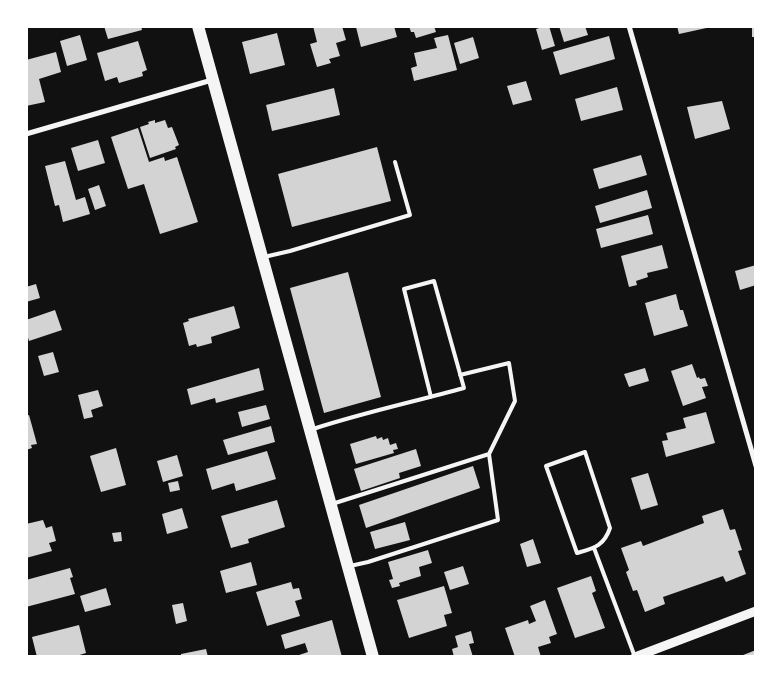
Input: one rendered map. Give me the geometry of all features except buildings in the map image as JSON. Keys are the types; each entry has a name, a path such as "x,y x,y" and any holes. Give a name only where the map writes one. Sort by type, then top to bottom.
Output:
{"main road":[{"path":"198,26 374,657"}],"street":[{"path":"629,26 756,466"},
{"path":"26,134 212,80"},
{"path":"635,657 756,611"}],"lane":[{"path":"262,257 290,251 410,214 395,162"},
{"path":"310,430 330,424 431,397 464,388 434,281 404,289 431,397"},
{"path":"348,566 368,562 498,520 489,454 515,401 509,363 460,375"},
{"path":"586,452 610,528 606,538 594,548 577,553 546,466 586,452"},
{"path":"331,504 489,454"},
{"path":"594,548 635,657"}]}
